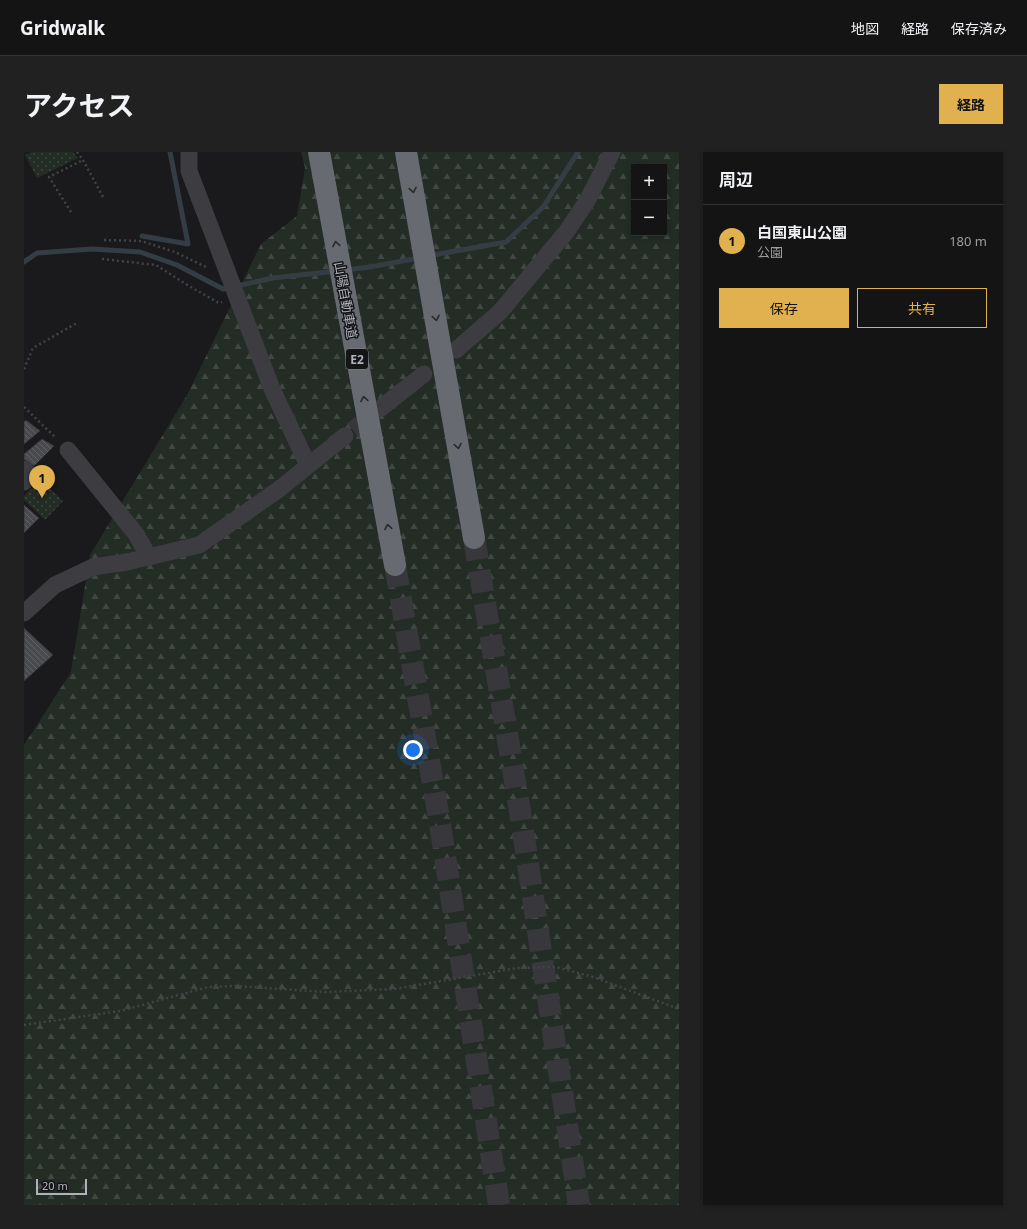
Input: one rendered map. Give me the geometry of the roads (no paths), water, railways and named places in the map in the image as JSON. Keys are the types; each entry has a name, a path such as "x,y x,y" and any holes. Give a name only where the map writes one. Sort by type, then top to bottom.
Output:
{"highway":[{"name":"山陽自動車道","path":"319,152 395,565"},
{"path":"406,152 474,538"}],"street":[{"path":"189,152 189,171 238,300 272,389 308,465"},
{"path":"456,350 500,312 567,231 587,201 612,152"},
{"path":"381,408 424,374"},
{"path":"24,613 55,586 93,566 127,562 199,545 278,490 345,436"},
{"path":"68,450 136,534 150,557"},
{"path":"24,469 30,475 24,482"}],"waterway":[{"path":"142,236 188,244 170,152"},
{"path":"428,256 506,242 544,206 578,152"},
{"path":"24,262 37,253 92,249 140,252 177,265 223,289 273,278 336,271"},
{"path":"346,270 419,258"}],"tunnel":[{"path":"333,445 376,412"},
{"path":"474,538 520,811 579,1205"},
{"path":"395,565 440,824 499,1205"}],"place":[{"name":"白国東山公園","path":"42,498"}]}
